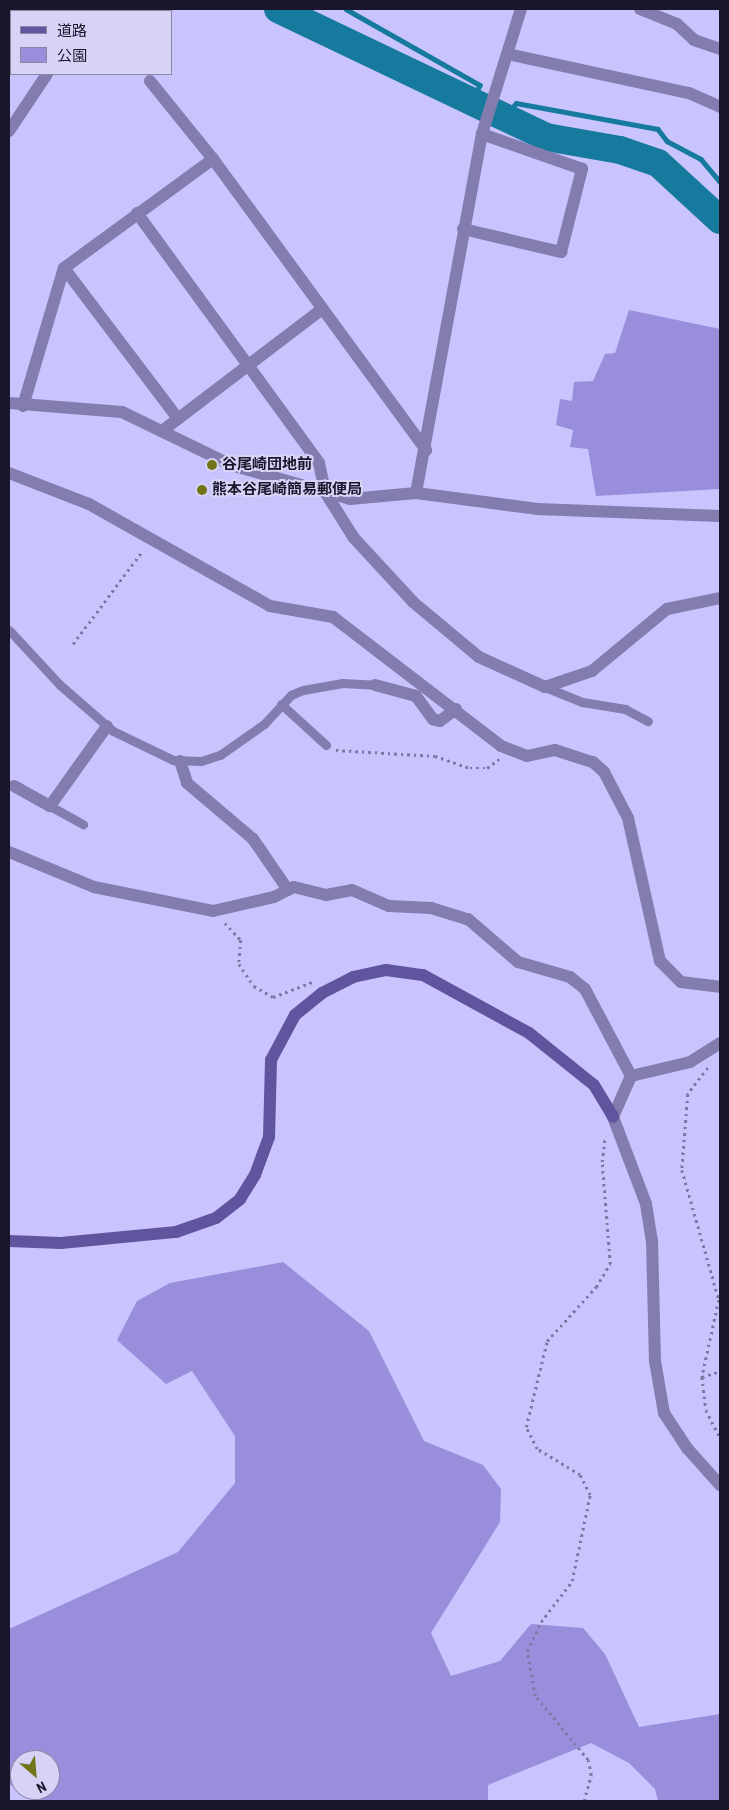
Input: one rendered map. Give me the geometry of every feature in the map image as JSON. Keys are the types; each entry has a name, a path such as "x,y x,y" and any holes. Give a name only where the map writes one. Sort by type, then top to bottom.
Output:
{"street":[{"path":"416,493 426,450 463,229 482,132 521,9"},
{"path":"640,9 677,24 694,40 720,49"},
{"path":"508,54 689,92 720,107"},
{"path":"9,131 45,75"},
{"path":"150,81 213,159 426,450"},
{"path":"463,229 561,252 582,169 482,132"},
{"path":"23,406 64,268 213,159"},
{"path":"137,213 246,366 319,463 325,492 354,538 413,602 480,657 545,687 592,671 666,609 720,598"},
{"path":"64,268 178,420"},
{"path":"162,431 322,309"},
{"path":"9,403 23,406 122,412 231,465 350,499 416,493 537,509 720,516"},
{"path":"9,473 89,504 150,541 270,606 333,618 509,749 527,756 555,750 593,762 604,772 628,818 660,961 681,982 720,987"},
{"path":"375,685 416,696 432,719 449,718 456,709"},
{"path":"14,786 50,806 107,726"},
{"path":"180,761 187,783 253,839 288,890"},
{"path":"9,852 94,886 213,911 294,887 326,895 352,890 389,906 431,908 468,919 518,962 570,976 585,989 631,1076"},
{"path":"9,1241 61,1243 176,1232 216,1218 240,1199 269,1137 270,1060 295,1015 332,988 353,977 386,970 423,974 462,992 567,1060 594,1085 613,1117 646,1204 652,1240 656,1361 664,1413 687,1448 720,1485"},
{"path":"631,1076 690,1062 720,1043"},
{"path":"613,1117 631,1076"}],"lane":[{"path":"9,630 107,726 180,761 220,755 264,724 280,704 292,695 321,685 375,685"},
{"path":"545,687 582,702 625,709 648,721"},
{"path":"280,704 326,744"},
{"path":"50,806 83,824"}],"path":[{"path":"73,644 150,541"},
{"path":"326,744 344,753 369,750 435,756 470,768 487,768 509,749"},
{"path":"213,911 241,940 240,964 254,986 273,997 314,980 332,988"},
{"path":"715,1059 688,1094 682,1170 720,1300 702,1377 706,1410 720,1438"},
{"path":"584,1801 591,1776 588,1760 535,1696 527,1651 542,1622 572,1581 590,1495 580,1475 537,1449 526,1427 547,1341 596,1287 610,1264 602,1162 605,1136 613,1117"},
{"path":"702,1377 720,1370"}],"green space":[{"path":"629,310 720,329 720,489 596,496 588,449 570,447 573,430 556,425 560,399 572,401 574,382 593,381 605,354 615,353"},
{"path":"283,1262 369,1331 424,1441 483,1465 501,1489 500,1522 431,1633 451,1676 500,1661 531,1624 583,1628 605,1654 639,1727 720,1714 720,1801 658,1801 655,1789 629,1763 591,1743 488,1785 488,1801 37,1801 35,1800 60,1800 60,1750 10,1750 9,1784 9,1629 178,1552 235,1483 235,1436 192,1371 166,1384 117,1340 137,1301 170,1283"}],"waterway":[{"path":"278,9 546,137 620,150 658,163 720,220"},
{"path":"346,9 480,85 473,101"},
{"path":"504,117 516,103 658,129 667,141 701,159 720,182"}],"place":[{"name":"谷尾崎団地前","path":"212,465"},
{"name":"熊本谷尾崎簡易郵便局","path":"202,490"}]}
